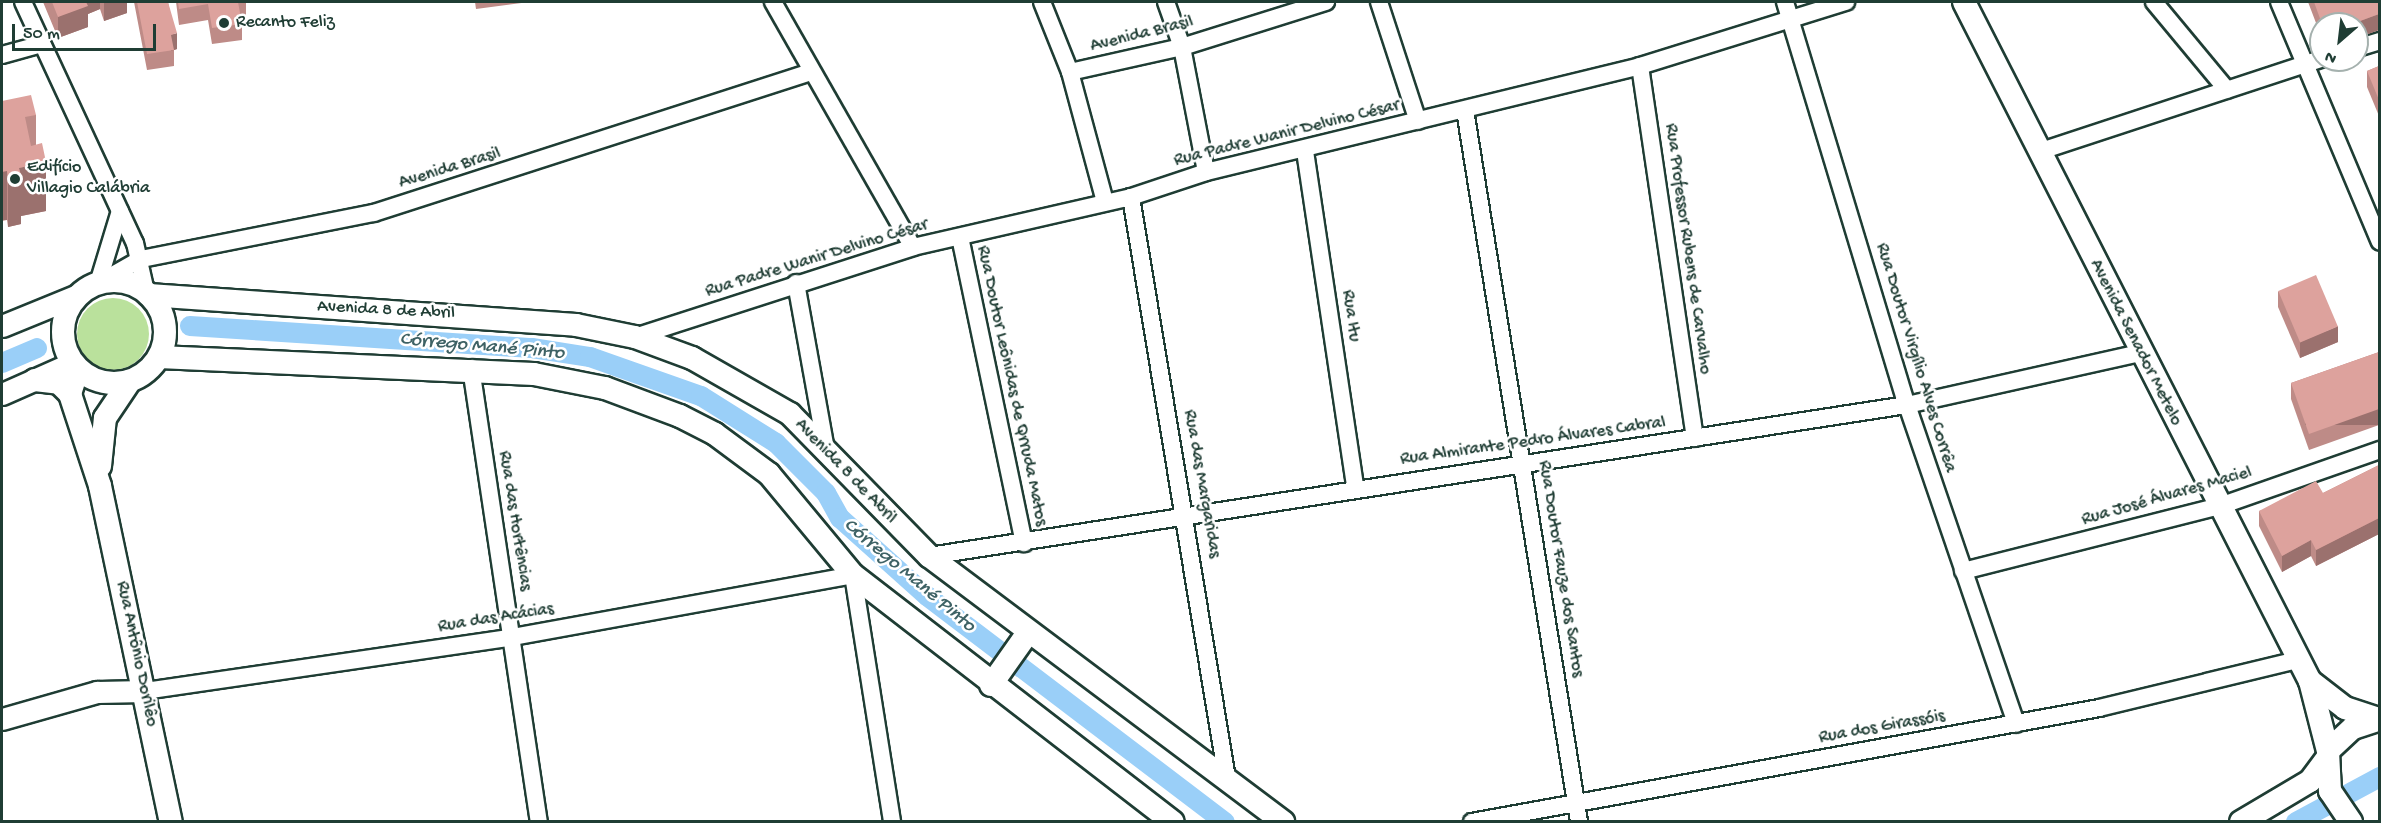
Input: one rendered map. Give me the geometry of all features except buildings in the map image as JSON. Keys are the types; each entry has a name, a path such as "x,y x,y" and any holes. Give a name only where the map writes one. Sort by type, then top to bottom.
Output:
{"main road":[{"name":"Avenida Senador Metelo","path":"1964,2 2139,352 2297,660 2310,681 2327,763"},
{"path":"70,394 75,366 62,327 87,289 120,281 148,293 166,331 159,357 130,381 102,382 75,366"},
{"name":"Avenida 8 de Abril","path":"148,293 505,317 635,337 749,387 790,414 826,449 884,516 1022,642 1227,779 1283,822"},
{"path":"159,357 471,368 605,388 715,434 769,474 853,575 996,679 1173,822"},
{"path":"35,380 59,383 70,394"},
{"name":"Rua Antônio Dorilêo","path":"100,486 105,418 130,381"},
{"name":"Rua Antônio Dorilêo","path":"70,394 100,486 171,822"},
{"path":"996,679 1022,642"},
{"name":"Avenida Senador Metelo","path":"2310,681 2345,708 2377,719"},
{"path":"2241,822 2310,781 2327,763 2353,728 2377,719"},
{"path":"2327,763 2349,820"}],"street":[{"path":"23,2 120,210 141,259 148,293"},
{"path":"773,2 810,72 913,247"},
{"path":"1042,2 1070,72 1106,202"},
{"path":"1167,2 1182,46 1206,172"},
{"name":"Avenida Brasil","path":"1070,72 1182,46 1326,2"},
{"path":"1379,2 1418,121"},
{"name":"Rua Doutor Virgílio Alves Corrêa","path":"1785,2 1907,405 2016,724"},
{"name":"Rua Padre Wanir Delvino César","path":"635,337 913,247 1131,197 1206,172 1305,151 1640,66 1792,22 1846,2"},
{"path":"2154,2 2227,90"},
{"path":"2279,2 2309,55"},
{"path":"2,55 42,44"},
{"path":"2038,152 2309,63"},
{"name":"Rua Professor Rubens de Carvalho","path":"1640,66 1695,438"},
{"name":"Avenida Brasil","path":"87,289 141,259 374,213 810,72"},
{"path":"2317,72 2379,242"},
{"name":"Rua Doutor Fauze dos Santos","path":"1465,110 1524,463 1579,822"},
{"name":"Rua Itu","path":"1305,151 1355,487"},
{"name":"Rua das Margaridas","path":"1131,197 1187,515 1227,779"},
{"path":"2,326 87,289 113,245 120,210"},
{"name":"Rua Doutor Leônidas de Qrruda Matos","path":"960,237 1024,543"},
{"path":"796,283 826,449"},
{"name":"Rua Almirante Pedro Álvares Cabral","path":"929,556 1024,543 1355,487 1907,405 2139,352"},
{"path":"2,394 75,366"},
{"name":"Rua das Hortências","path":"471,368 539,822"},
{"name":"Rua José Álvares Maciel","path":"1963,571 2220,506 2379,450"},
{"path":"853,575 892,822"},
{"name":"Rua das Acácias","path":"145,691 513,637 853,575"},
{"name":"Rua dos Girassóis","path":"1472,822 2016,724 2208,685 2297,660"},
{"path":"2,718 88,694 145,691"}],"green space":[{"path":"120,298 139,308 147,320 149,334 147,348 139,360 127,368 106,370 87,360 79,348 77,327 87,308 99,300"}],"waterway":[{"name":"Córrego Mané Pinto","path":"190,326 532,348 590,357 701,396 776,443 826,493 840,518 927,596 1225,822"},
{"name":"Córrego Mané Pinto","path":"2,363 37,348"},
{"name":"Córrego Mané Pinto","path":"2296,822 2380,777"}],"place":[{"name":"Recanto Feliz","path":"224,23"},
{"name":"Edifício Villagio Calábria","path":"15,179"}]}
